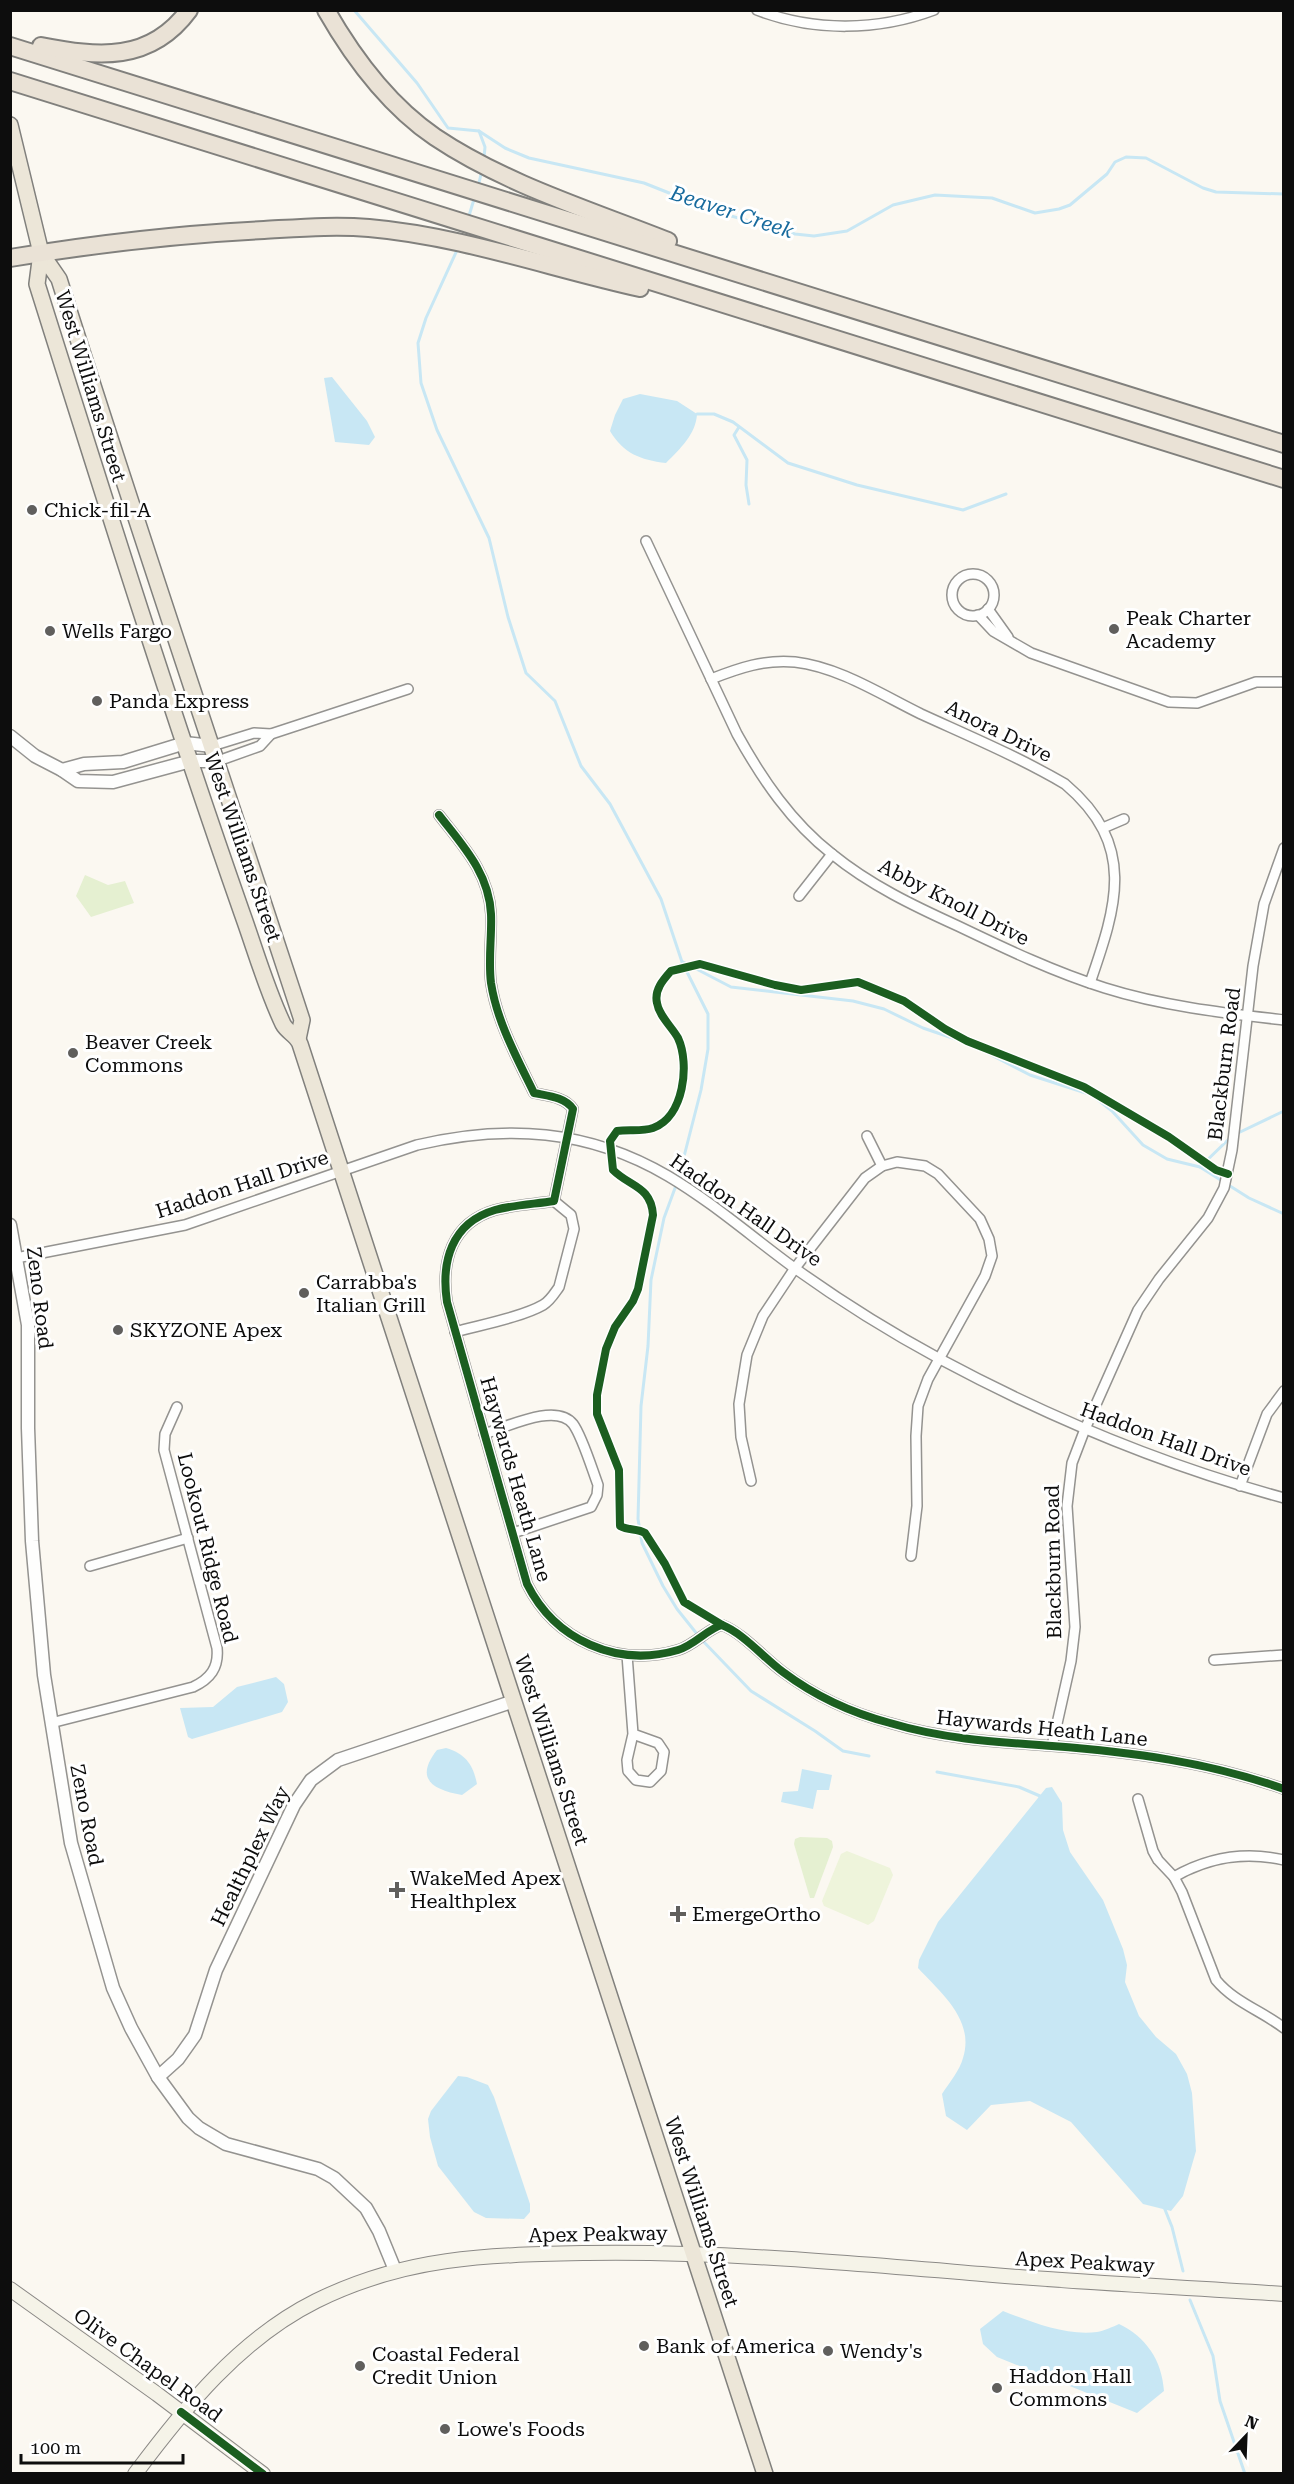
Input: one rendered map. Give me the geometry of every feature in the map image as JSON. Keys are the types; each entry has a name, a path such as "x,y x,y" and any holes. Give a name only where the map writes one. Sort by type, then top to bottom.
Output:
{"highway":[{"path":"10,41 82,54 107,55 132,51 167,34 179,24 189,10"},
{"path":"326,10 355,58 379,87 434,136 471,159 509,177 780,286"},
{"path":"10,46 1284,444"},
{"path":"10,81 1284,477"},
{"path":"10,258 237,231 317,227 367,228 420,234 769,318"}],"main road":[{"path":"12,130 41,253"},
{"name":"West Williams Street","path":"41,253 37,284 117,538 191,761 284,1026 298,1039 765,2474"},
{"name":"West Williams Street","path":"41,253 59,279 135,520 218,761 302,1020 298,1039"},
{"name":"Apex Peakway","path":"135,2474 181,2412 248,2346 275,2325 319,2299 395,2270 464,2257 581,2253 693,2253 1284,2294"},
{"name":"Olive Chapel Road","path":"10,2289 263,2474"}],"street":[{"path":"758,10 786,19 811,23 858,26 898,21 934,10"},
{"name":"Abby Knoll Drive","path":"646,541 737,734 770,788 807,832 832,854 867,879 901,899 1029,960 1090,983 1170,1004 1284,1020"},
{"path":"978,615 988,609 994,598 989,581 972,573 960,577 953,586 953,603 960,612 978,615 993,631 1031,653 1179,704 1205,700 1256,682 1284,682"},
{"path":"988,609 1013,644"},
{"name":"Anora Drive","path":"711,680 742,667 766,662 797,662 829,670 1050,775 1077,794 1104,828 1114,865 1114,900 1090,983"},
{"path":"62,770 84,764 123,762 185,743 212,746 254,733 271,734 408,689"},
{"path":"10,736 44,762 78,781 113,782 191,761 218,761 260,746 271,734"},
{"path":"439,815 472,857 483,877 491,913 491,982 511,1047 534,1093 561,1099 569,1103 573,1109 554,1201 572,1215 574,1229 559,1287 544,1304 455,1332"},
{"path":"1104,828 1124,819"},
{"name":"Blackburn Road","path":"1052,1746 1071,1661 1075,1627 1067,1494 1072,1463 1084,1429 1138,1310 1159,1278 1208,1218 1224,1188 1232,1150 1253,966 1264,904 1284,848"},
{"path":"799,896 832,854"},
{"name":"Haddon Hall Drive","path":"16,1258 186,1225 417,1145 480,1134 529,1133 566,1139 610,1149 669,1177 795,1268 939,1358 1084,1429 1142,1453 1240,1486 1284,1498"},
{"path":"867,1136 882,1166"},
{"path":"751,1481 740,1420 744,1371 758,1326 775,1296 795,1268 865,1178 882,1166 897,1162 925,1166 938,1174 980,1219 990,1239 992,1256 989,1266 922,1394 916,1419 917,1506 911,1556"},
{"name":"Haywards Heath Lane","path":"554,1201 497,1210 477,1218 460,1233 449,1251 444,1273 447,1302 455,1332 527,1584 548,1616 560,1628 585,1644 627,1655 660,1654 680,1649 698,1641 722,1625 803,1685 835,1703 868,1717 940,1736 1146,1755 1190,1762 1235,1773 1284,1789"},
{"name":"Zeno Road","path":"10,1225 28,1325 28,1428 32,1541 51,1723 75,1863 104,1961 122,2009 158,2077 188,2118 212,2137 243,2150 318,2169 348,2189 374,2220 395,2270"},
{"path":"1240,1486 1267,1414 1284,1391"},
{"name":"Lookout Ridge Road","path":"51,1723 193,1687 211,1676 217,1661 217,1648 164,1450 165,1434 177,1407"},
{"path":"484,1434 546,1414 559,1414 574,1424 598,1485 597,1495 591,1507 513,1533"},
{"path":"90,1566 188,1538"},
{"path":"627,1655 633,1734 627,1760 628,1771 636,1780 650,1782 661,1772 664,1752 658,1743 633,1734"},
{"path":"1214,1660 1257,1655 1284,1655"},
{"name":"Healthplex Way","path":"158,2077 178,2059 195,2035 216,1970 294,1805 311,1780 326,1767 353,1753 514,1701"},
{"path":"1138,1799 1153,1851 1174,1877 1192,1914 1216,1980 1236,1999 1284,2028"},
{"path":"1174,1877 1200,1863 1232,1856 1248,1854 1284,1860"}],"green space":[{"path":"85,875 108,885 125,881 134,903 91,917 76,896"},
{"path":"800,1837 827,1838 832,1841 833,1847 814,1898 810,1898 794,1844 795,1839"},
{"path":"847,1851 890,1868 893,1875 874,1921 868,1925 824,1906 822,1901 841,1854"}],"water":[{"path":"332,377 367,421 375,437 369,445 335,442 324,378"},
{"path":"640,394 677,401 697,414 690,435 666,463 648,460 633,454 615,439 610,431 623,399"},
{"path":"276,1677 284,1684 288,1702 282,1712 192,1739 188,1737 180,1708 213,1707 237,1687"},
{"path":"446,1748 464,1757 475,1777 477,1784 462,1795 435,1786 427,1776 430,1760 437,1750"},
{"path":"802,1769 832,1775 829,1790 817,1790 813,1809 781,1802 783,1792 798,1791"},
{"path":"1052,1787 1062,1803 1063,1830 1070,1852 1103,1900 1123,1949 1127,1965 1125,1982 1139,2016 1156,2037 1176,2054 1187,2074 1192,2093 1196,2151 1183,2196 1171,2211 1143,2204 1071,2122 1030,2101 991,2105 967,2130 946,2116 942,2094 962,2063 965,2044 964,2031 960,2019 946,1997 918,1968 919,1960 938,1922 1046,1788"},
{"path":"458,2076 488,2085 494,2097 530,2204 530,2212 524,2219 486,2218 474,2212 438,2166 428,2119 431,2111"},
{"path":"1003,2311 1049,2327 1073,2332 1097,2332 1119,2324 1129,2329 1151,2351 1160,2369 1164,2391 1137,2413 997,2357 983,2344 980,2329"}],"waterway":[{"name":"Beaver Creek","path":"354,10 417,83 448,128 479,131 505,148 529,158 644,183 717,212 795,234 814,236 847,231 893,205 935,195 992,198 1035,213 1059,209 1070,205 1107,174 1115,162 1126,157 1146,158 1203,188 1216,192 1284,194"},
{"path":"479,131 485,147 484,158"},
{"path":"478,187 482,170"},
{"path":"468,219 475,196"},
{"path":"458,248 426,318 418,343 421,383 437,430 489,538 508,617 526,673 555,701 581,766 610,804 661,899 682,962 708,1014 708,1049 701,1090 678,1180 664,1218 651,1280 648,1346 641,1406 638,1519 642,1543 677,1609 701,1639 751,1691 843,1751 869,1756"},
{"path":"697,414 714,414 733,422 788,463 857,485 963,510 1006,494"},
{"path":"739,427 734,435 747,460 746,485 749,504"},
{"path":"683,962 731,987 853,1001 884,1009 923,1028 970,1044 1030,1075 1092,1095 1112,1111 1143,1145 1167,1159 1200,1167 1249,1198 1284,1214"},
{"path":"1236,1134 1284,1111"},
{"path":"1200,1167 1231,1137"},
{"path":"937,1772 1019,1787 1040,1796 1040,1799"},
{"path":"1164,2207 1172,2227 1183,2271"},
{"path":"1190,2300 1213,2356 1220,2401 1245,2474"}],"cycle path":[{"path":"439,815 473,861 485,886 491,914 491,983 498,1012 515,1053 534,1093 561,1099 573,1109 554,1201 502,1208 480,1216 459,1234 452,1246 446,1273 447,1302 527,1584 539,1604 571,1634 590,1645 611,1652 633,1655 655,1655 678,1650 722,1625 746,1640 795,1681 834,1703 876,1719 930,1733 970,1739 1111,1751 1169,1760 1227,1772 1284,1789"},
{"path":"722,1625 684,1602 665,1564 645,1533 620,1526 619,1470 597,1414 597,1395 606,1349 615,1327 633,1301 638,1289 653,1215 644,1192 613,1170 610,1141 617,1131 653,1128 672,1113 678,1102 684,1075 682,1049 678,1038 660,1012 656,998 660,985 671,971 700,964 801,990 858,982 904,1001 967,1041 1084,1087 1169,1137 1216,1170 1228,1174"},
{"path":"181,2412 263,2474"}],"place":[{"name":"Chick-fil-A","path":"32,510"},
{"name":"Peak Charter Academy","path":"1114,629"},
{"name":"Wells Fargo","path":"50,631"},
{"name":"Panda Express","path":"97,701"},
{"name":"Beaver Creek Commons","path":"73,1053"},
{"name":"Carrabba's Italian Grill","path":"304,1293"},
{"name":"SKYZONE Apex","path":"118,1330"},
{"name":"WakeMed Apex Healthplex","path":"397,1890"},
{"name":"EmergeOrtho","path":"678,1914"},
{"name":"Bank of America","path":"644,2346"},
{"name":"Wendy's","path":"828,2351"},
{"name":"Coastal Federal Credit Union","path":"360,2366"},
{"name":"Haddon Hall Commons","path":"997,2388"},
{"name":"Lowe's Foods","path":"445,2429"}]}
